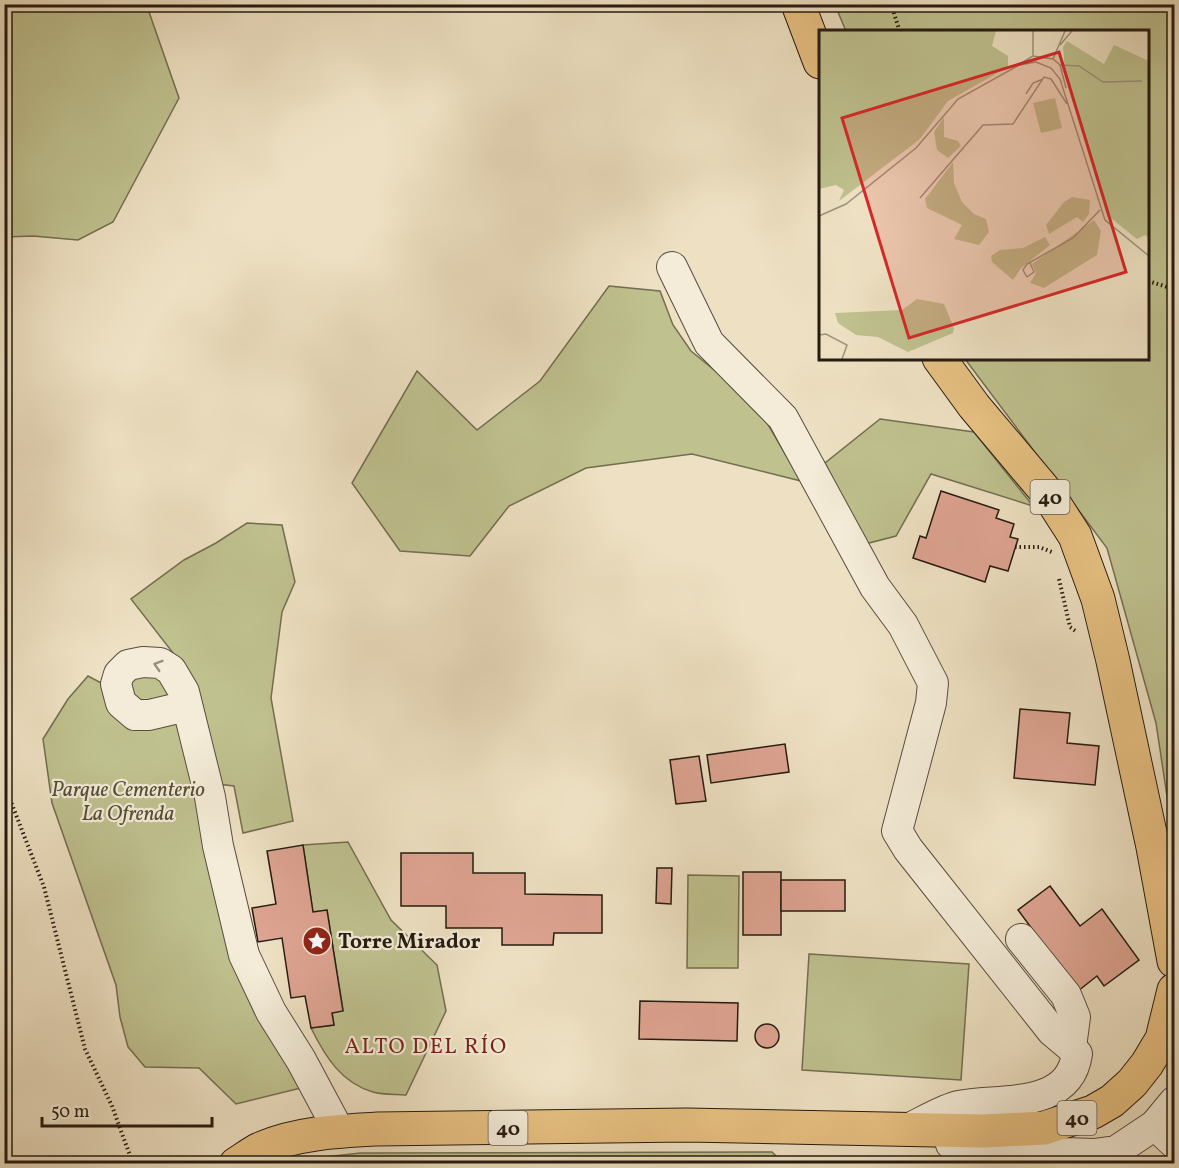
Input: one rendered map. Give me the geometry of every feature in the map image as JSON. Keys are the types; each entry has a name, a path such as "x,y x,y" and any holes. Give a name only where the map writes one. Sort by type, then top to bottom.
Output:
{"main road":[{"path":"798,4 819,59"},
{"name":"40","path":"940,360 974,406 1048,494 1075,536 1098,599 1170,918 1174,961"},
{"name":"40","path":"236,1164 260,1149 288,1140 339,1131 377,1129 729,1126 984,1131 1044,1128 1093,1112 1112,1101 1132,1083 1162,1039 1174,990"}],"street":[{"path":"672,267 709,343 783,418 875,587 910,616 933,683 931,703 897,831 908,849 1052,1031 1077,1054 1075,1068 1069,1078 1059,1087 1024,1101 957,1106 908,1129"},
{"path":"187,706 210,797 218,846 244,955 271,1012 301,1060 339,1131"},
{"path":"1021,939 1066,995 1075,1017 1071,1047"},
{"path":"729,1126 1115,1157 1165,1134 1174,1102"}],"path":[{"path":"891,4 899,30"},
{"path":"1149,281 1174,289"},
{"path":"1015,548 1039,547 1053,552 1055,562"},
{"path":"1058,573 1070,627 1078,633"},
{"path":"4,792 11,802 44,887 85,1049 112,1106 134,1164"}],"green space":[{"path":"5,4 151,5 149,12 179,98 113,222 78,240 33,236 5,237"},
{"path":"835,5 1174,5 1174,843 1156,723 1107,548 966,360 1149,360 1149,30 846,30"},
{"path":"609,286 660,291 673,325 691,351 756,404 801,481 692,454 586,468 509,506 470,556 400,551 352,483 417,371 477,430 540,381"},
{"path":"880,419 974,432 1033,506 931,474 896,536 865,544 825,463"},
{"path":"247,523 282,525 295,582 282,612 271,698 293,821 243,833 234,786 217,784 177,658 131,599 184,560"},
{"path":"150,669 178,697 131,704 125,681"},
{"name":"Parque Cementerio La Ofrenda","path":"88,676 107,686 112,704 181,716 301,1088 236,1104 199,1068 145,1067 128,1047 120,1017 116,985 52,803 43,739 68,699"},
{"path":"348,842 391,920 437,965 446,1011 406,1095 377,1093 352,1082 328,1058 311,1028 334,1025 332,1013 343,1010 327,910 313,912 303,845"},
{"path":"688,875 739,876 738,968 687,968"},
{"path":"809,954 969,964 961,1080 802,1070"},
{"path":"772,1152 783,1163 297,1163 307,1159 360,1153"}],"building":[{"path":"941,491 999,510 996,518 1014,524 1010,537 1018,539 1008,571 990,566 985,582 913,558 920,536 926,538"},
{"path":"1020,709 1070,713 1067,743 1099,746 1095,785 1014,778"},
{"path":"785,744 789,772 711,783 707,755"},
{"path":"699,756 706,801 676,804 670,760"},
{"path":"303,845 313,912 327,910 343,1011 332,1013 334,1025 311,1028 305,996 291,998 282,938 258,942 252,908 276,904 267,851"},
{"path":"401,853 473,853 473,873 525,873 525,894 602,895 602,933 554,933 553,945 502,945 502,928 446,928 446,906 401,906"},
{"path":"657,868 672,868 671,904 656,903"},
{"path":"743,872 781,872 781,935 743,935"},
{"path":"781,880 845,880 845,911 781,911"},
{"path":"1050,886 1080,926 1102,909 1139,960 1104,986 1097,976 1078,991 1018,910"},
{"path":"640,1001 738,1003 737,1041 639,1039"},
{"path":"767,1024 775,1028 779,1036 775,1044 767,1048 759,1044 755,1036 759,1028"}],"place":[{"name":"Torre Mirador","path":"317,941"}],"district":[{"name":"ALTO DEL RÍO","path":"426,1045"}]}
